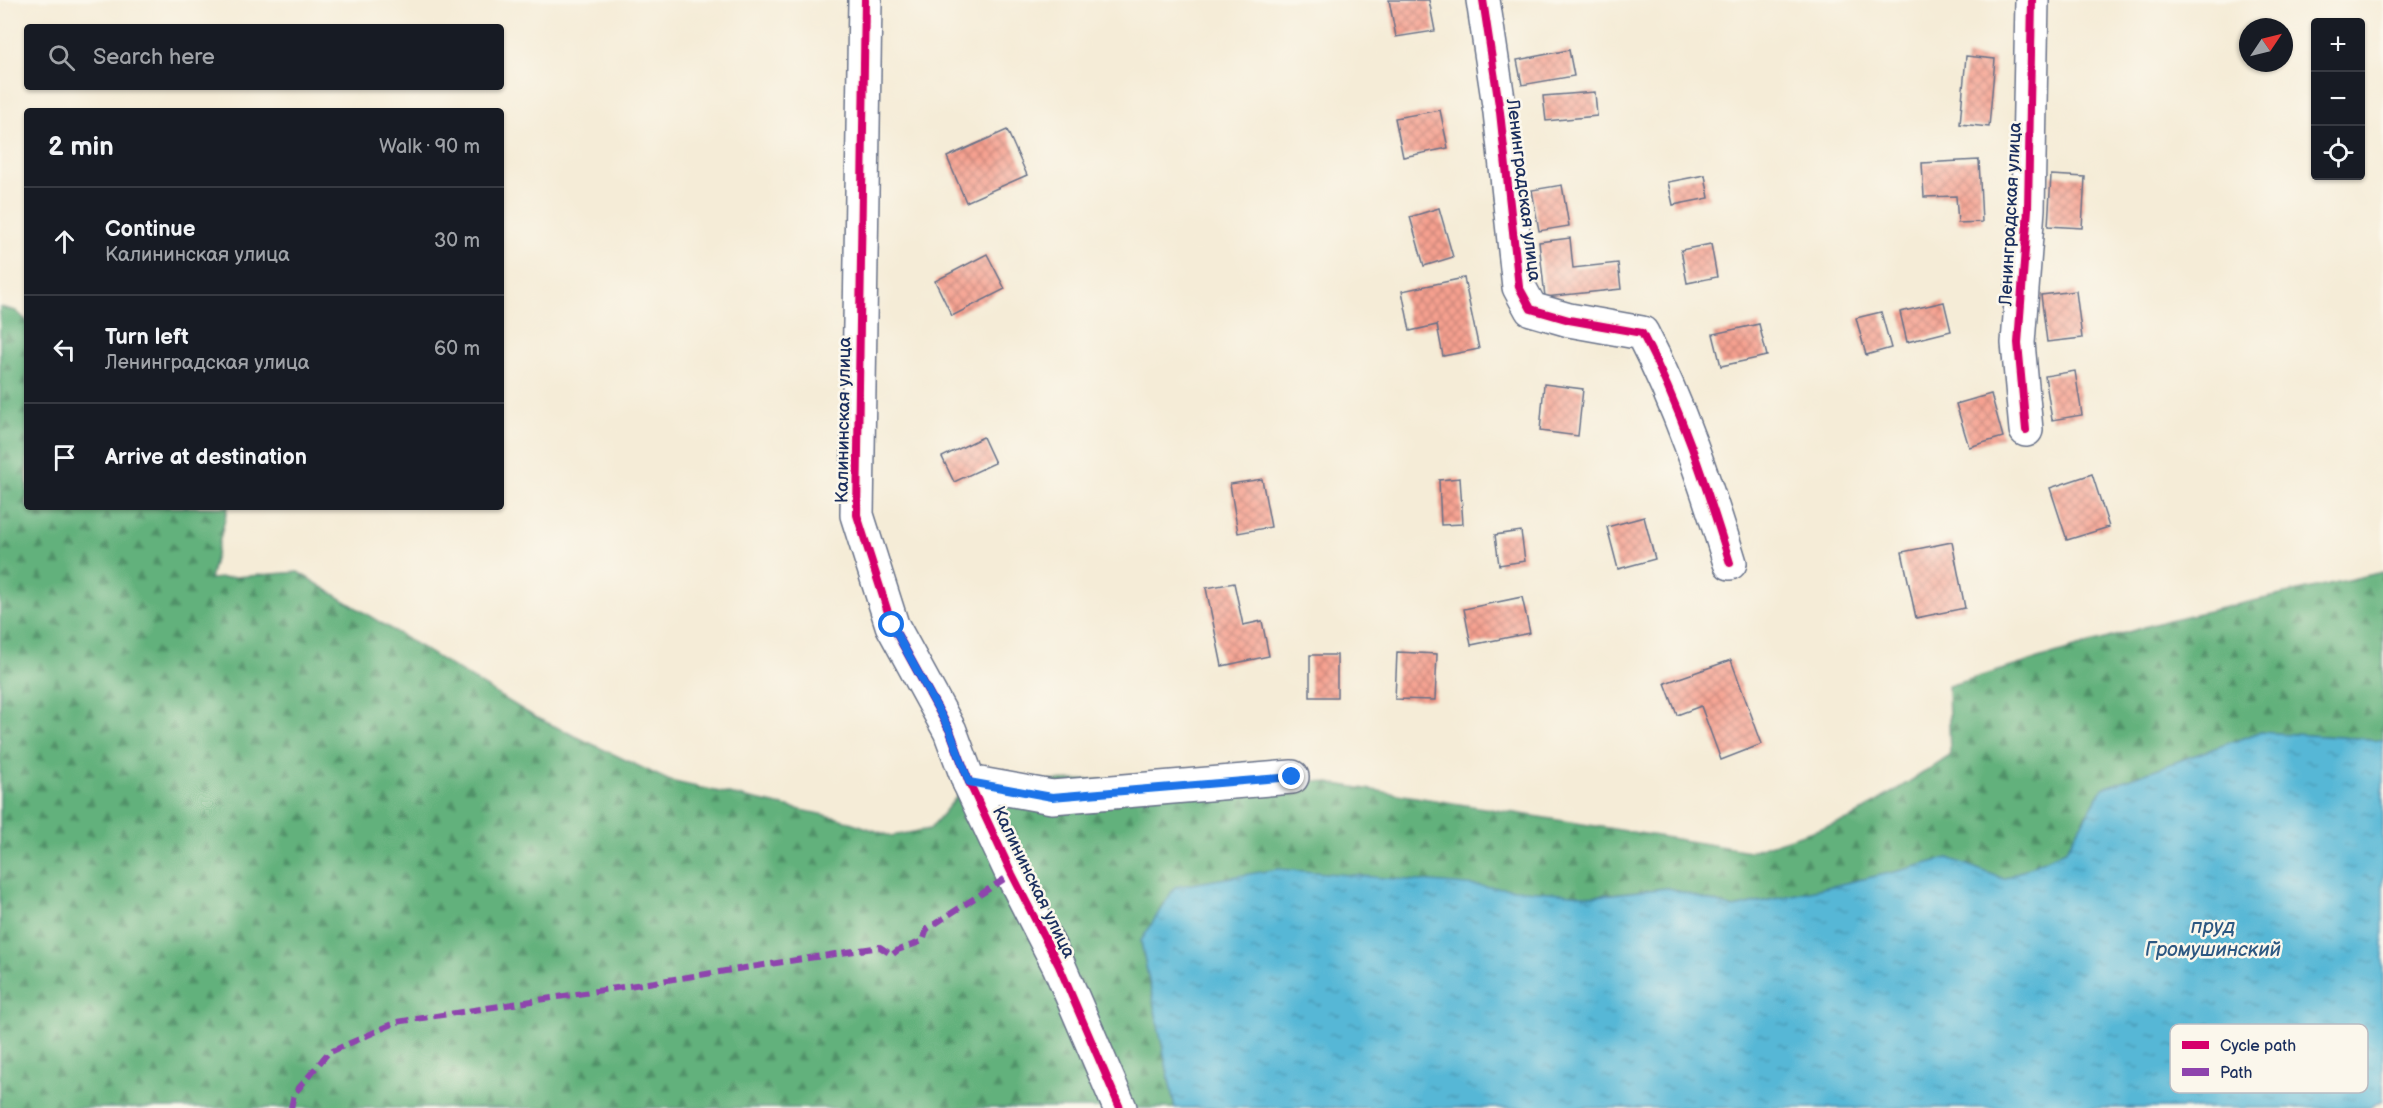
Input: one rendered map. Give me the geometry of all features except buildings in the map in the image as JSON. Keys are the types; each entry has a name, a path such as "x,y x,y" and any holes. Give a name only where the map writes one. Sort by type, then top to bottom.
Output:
{"street":[{"name":"Калининская улица","path":"865,0 857,515 892,625 950,731 969,782 1059,966 1120,1108"},
{"name":"Ленинградская улица","path":"1483,0 1500,112 1520,287 1531,309 1569,320 1642,333 1678,411 1730,563"},
{"name":"Ленинградская улица","path":"2026,430 2018,344 2028,209 2032,0"},
{"path":"969,782 1052,797 1292,777"}],"green space":[{"path":"0,307 16,311 24,318 24,510 227,510 210,579 298,572 533,716 670,781 838,818 891,836 930,829 969,782 1292,777 1750,851 1850,819 1950,756 1948,686 2168,620 2383,572 2383,740 2260,732 2103,788 2066,850 2004,879 1948,858 1734,908 1668,888 1141,942 1175,1108 0,1108"}],"water":[{"name":"пруд Громушинский","path":"2260,732 2383,740 2383,1100 2369,1108 1175,1108 1141,941 1175,887 1278,869 1595,896 1668,888 1734,908 1948,858 2004,879 2066,850 2103,788"}],"marked path":[{"path":"291,1108 294,1094 328,1053 397,1022 880,947 892,955 898,950 923,941 927,929 1012,874"}],"cycle path":[{"path":"865,0 857,515 892,625 950,731 969,782 1059,966 1120,1108"},
{"path":"1483,0 1500,112 1519,287 1531,309 1569,320 1642,333 1691,446 1730,563"},
{"path":"2026,430 2018,343 2028,209 2032,0"}],"route":[{"path":"892,625 950,731 969,782 1052,797 1292,777"}]}
